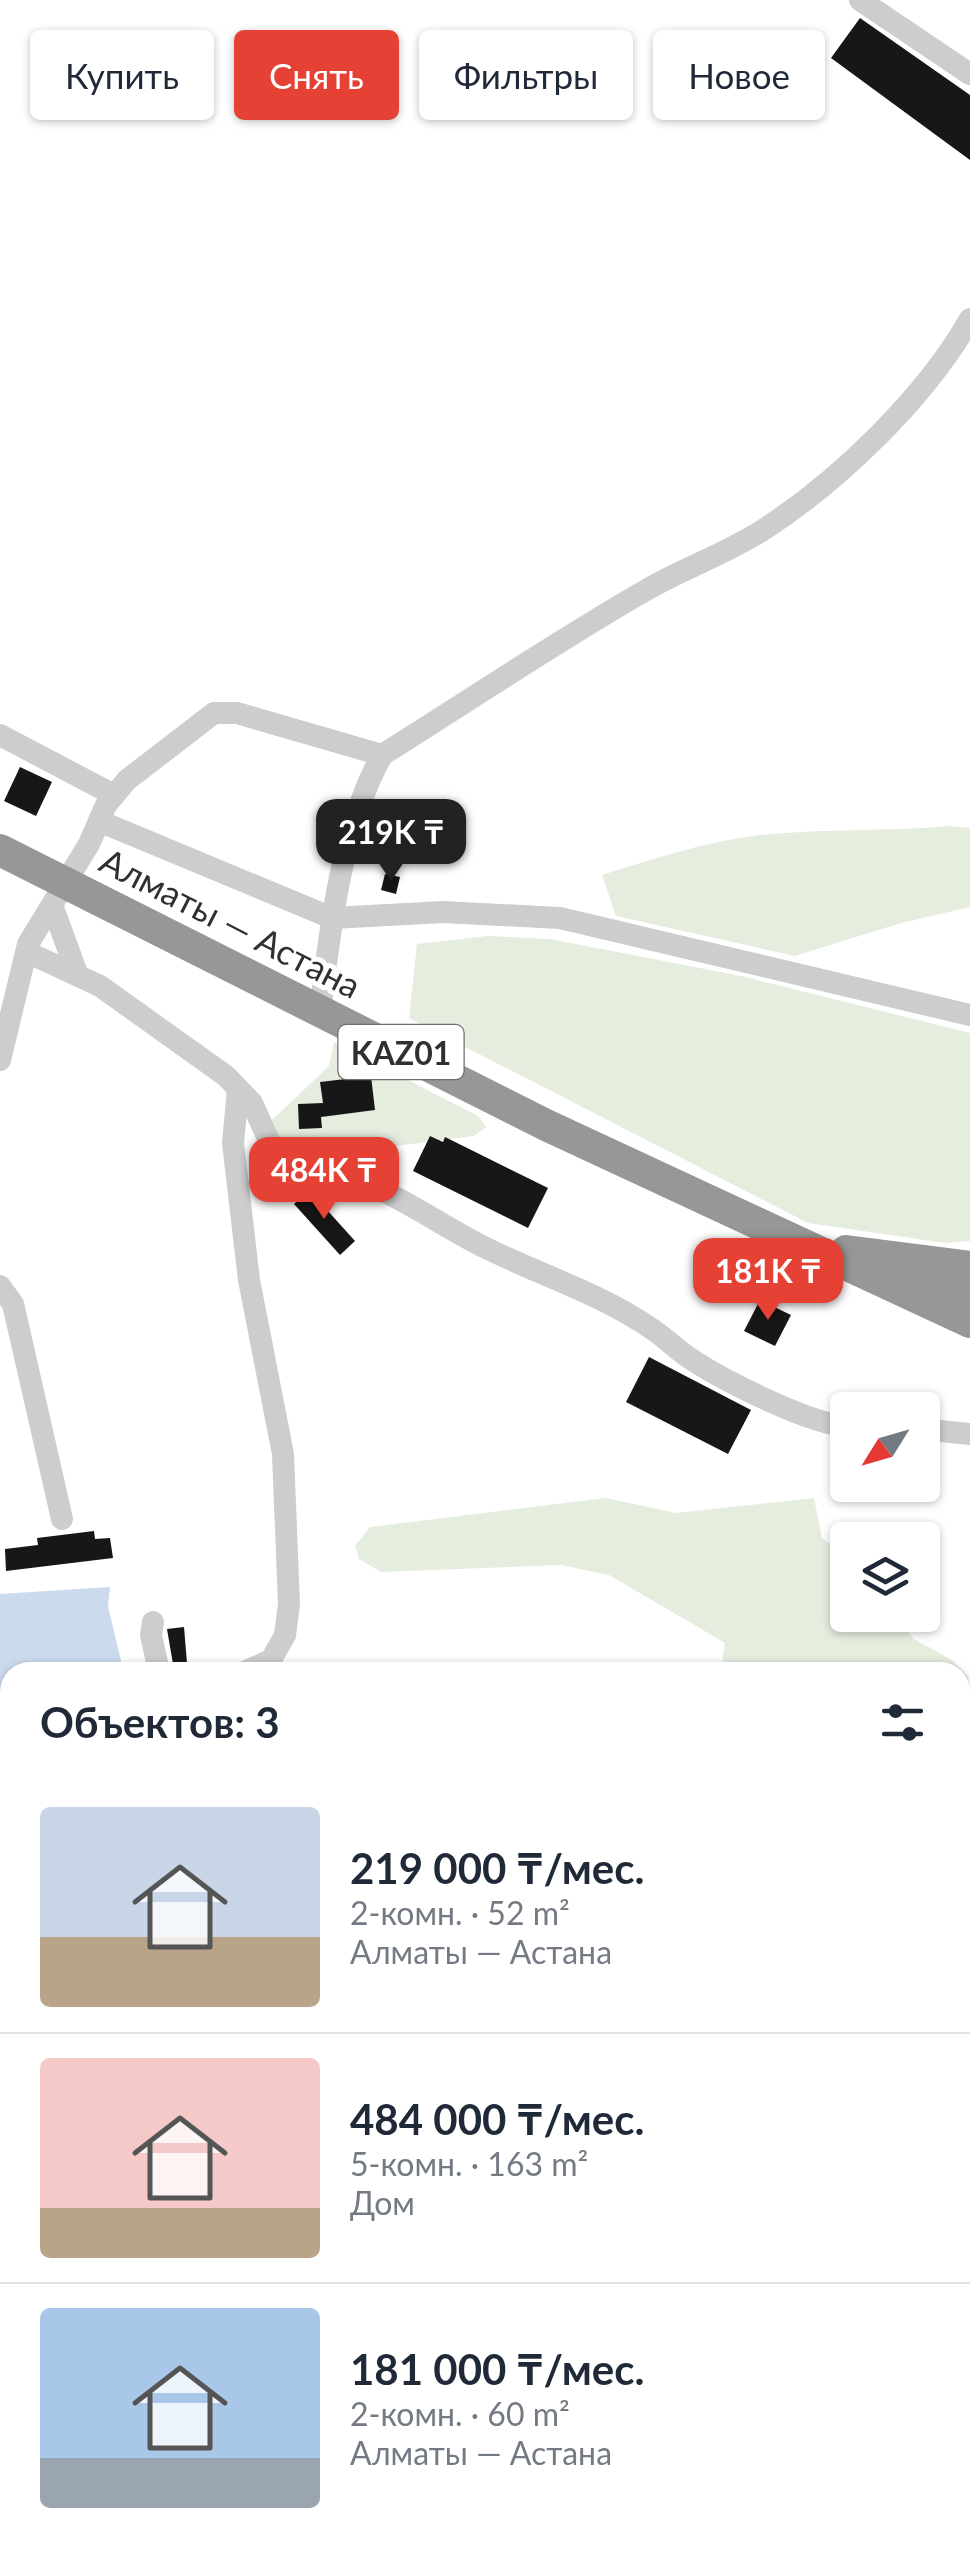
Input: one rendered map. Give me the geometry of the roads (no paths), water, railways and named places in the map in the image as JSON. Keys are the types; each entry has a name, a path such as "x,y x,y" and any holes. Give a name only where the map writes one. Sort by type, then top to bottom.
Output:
{"highway":[{"name":"Алматы — Астана","path":"1,852 59,894 320,1012 546,1125 807,1244"},
{"name":"KАZ01","path":"807,1244 970,1267"},
{"name":"KАZ01","path":"807,1244 906,1278 970,1294"},
{"name":"KАZ01","path":"807,1244 970,1322"}],"street":[{"path":"860,0 970,74"},
{"path":"320,1012 332,918 365,786 382,756 648,589 760,532 815,494 912,398 954,347 970,320"},
{"path":"0,1060 27,952 114,795 167,747 214,713 237,712 382,756"},
{"path":"0,735 114,795"},
{"path":"99,822 332,918 443,912 560,918 970,1015"},
{"path":"59,894 78,976"},
{"path":"27,952 100,986 226,1076 252,1103 275,1154 287,1166 310,1165 386,1192 487,1249 606,1301 653,1329 695,1362 771,1401 830,1424"},
{"path":"238,1089 234,1143 249,1280 283,1454 289,1604 285,1636 266,1662"},
{"path":"0,1286 13,1304 62,1519"},
{"path":"940,1430 970,1434"},
{"path":"152,1622 158,1662"}],"water":[{"path":"110,1587 108,1606 121,1662 0,1662 0,1594"}]}
